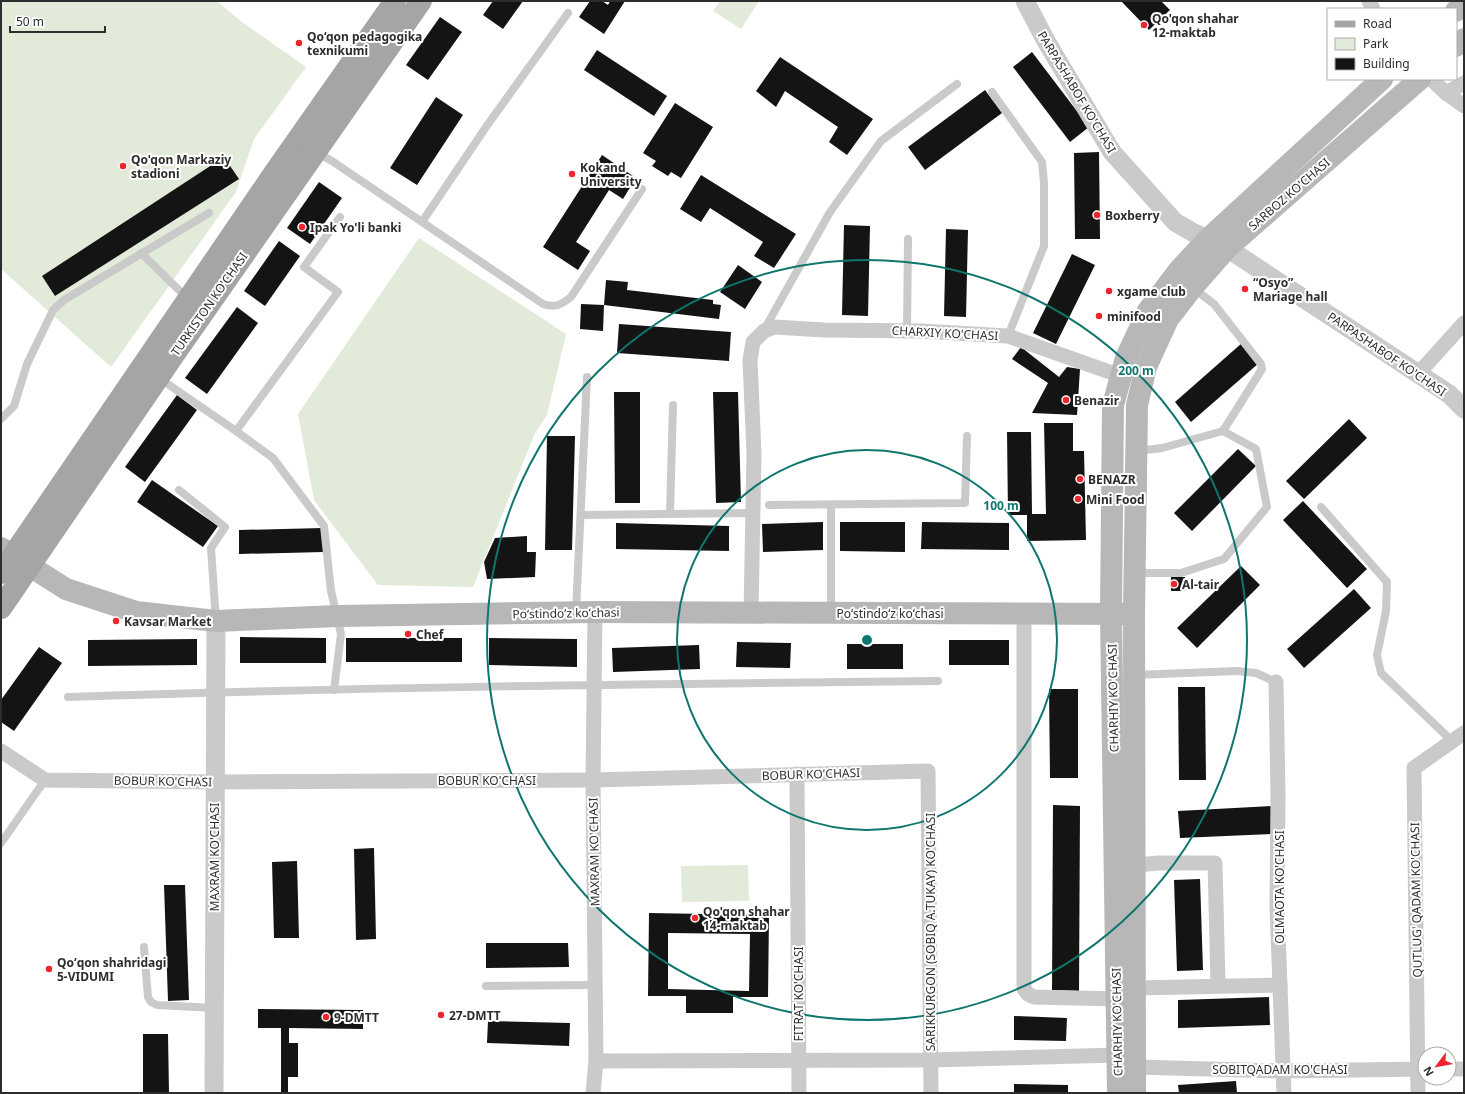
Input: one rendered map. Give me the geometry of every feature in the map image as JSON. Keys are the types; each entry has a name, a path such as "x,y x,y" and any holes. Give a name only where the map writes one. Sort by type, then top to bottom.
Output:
{"main road":[{"name":"TURKISTON KO'CHASI","path":"1,608 11,561 188,300 395,1"},
{"name":"TURKISTON KO'CHASI","path":"11,561 158,377 421,1"},
{"name":"SARBOZ KO'CHASI","path":"1168,319 1192,288 1218,244 1381,80"},
{"name":"SARBOZ KO'CHASI","path":"1148,311 1180,269 1218,244 1419,80"},
{"name":"CHARHIY KO'CHASI","path":"1135,1093 1127,1061 1117,999 1111,614 1113,405 1126,358 1148,311"},
{"name":"CHARHIY KO'CHASI","path":"1118,1093 1127,1061 1135,988 1136,865 1134,614 1137,404 1146,366 1168,319"},
{"name":"Poʻstindoʻz koʻchasi","path":"11,561 66,590 136,612 216,621 338,616 586,612 1134,614"}],"street":[{"name":"PARPASHABOF KO'CHASI","path":"1025,1 1046,41 1112,152 1175,222 1194,234 1218,244 1449,394 1464,409"},
{"path":"1432,80 1446,93 1464,106"},
{"path":"1446,93 1464,83"},
{"path":"1418,374 1464,323"},
{"name":"CHARXIY KO'CHASI","path":"764,331 774,327 1008,336 1120,376"},
{"path":"751,612 754,454 750,360 753,342 764,331"},
{"name":"MAXRAM KO'CHASI","path":"586,612 594,684 593,780 596,1061 593,1093"},
{"path":"1024,613 1024,989 1028,994 1034,997 1117,999"},
{"name":"MAXRAM KO'CHASI","path":"214,1093 214,782 216,621"},
{"name":"OLMAOTA KO'CHASI","path":"1276,682 1278,796 1277,906 1284,1093"},
{"name":"QUTLUG' QADAM KO'CHASI","path":"1420,1046 1414,768 1459,737"},
{"path":"1,751 45,780"},
{"name":"BOBUR KO'CHASI","path":"45,780 214,782 593,780 928,771"},
{"name":"SARIKKURGON (SOBIQ A.TUKAY) KO'CHASI","path":"928,771 931,1093"},
{"name":"FITRAT KO'CHASI","path":"797,774 799,1093"},
{"path":"1136,865 1159,863 1215,863 1218,985"},
{"path":"1135,988 1280,984"},
{"name":"SOBITQADAM KO'CHASI","path":"596,1061 1127,1061 1284,1071 1417,1069"}],"lane":[{"path":"422,222 486,127 568,13"},
{"path":"764,331 830,212 881,141 957,84"},
{"path":"992,92 1042,162 1044,183 1044,246 1008,336"},
{"path":"315,152 332,161 542,304 552,307 562,305 571,297 642,189"},
{"path":"1,419 14,406 27,364 54,310 64,300 209,213"},
{"path":"236,431 338,292 304,268 340,217"},
{"path":"907,331 908,239"},
{"path":"141,253 188,300"},
{"path":"1137,452 1162,448 1223,431 1262,369 1261,364 1214,304 1192,288"},
{"path":"158,377 273,458 324,526 331,591 341,634 334,690"},
{"path":"586,612 581,515 587,377"},
{"path":"670,514 673,405"},
{"path":"1135,573 1181,572 1224,559 1267,507 1256,449 1223,431"},
{"path":"769,504 831,505 965,503 967,436"},
{"path":"179,490 225,527 211,548 216,621"},
{"path":"831,505 831,613"},
{"path":"1321,507 1387,582 1386,611 1377,655 1381,673 1459,737"},
{"path":"581,515 753,513"},
{"path":"1134,674 1237,671 1256,673 1276,682"},
{"path":"68,697 215,692 594,684 938,681"},
{"path":"1,843 45,780"},
{"path":"144,947 148,997 151,1002 158,1005 214,1008"},
{"path":"486,986 595,985"}],"green space":[{"name":"Qo'qon Markaziy stadioni","path":"1,1 217,1 242,22 306,67 254,139 236,192 111,367 1,269"},
{"path":"720,1 759,1 741,29 713,11"},
{"path":"419,238 566,334 547,415 535,433 473,587 378,585 314,500 298,414"},
{"path":"748,865 749,901 682,902 681,866"}],"building":[{"path":"493,1 523,1 503,29 483,15"},
{"path":"590,1 602,1 608,5 610,1 625,1 604,34 579,17"},
{"path":"1121,1 1161,1 1170,10 1149,30"},
{"path":"440,17 462,32 428,80 406,65"},
{"path":"597,50 667,96 654,116 584,70"},
{"path":"1032,52 1089,127 1070,142 1013,67"},
{"path":"780,57 873,119 847,155 829,142 838,127 785,91 776,107 756,91"},
{"path":"985,90 1002,113 925,170 908,147"},
{"path":"436,97 463,115 417,185 390,168"},
{"path":"675,103 713,127 681,178 671,172 668,176 652,166 656,161 643,153"},
{"path":"1099,152 1100,239 1075,239 1074,153"},
{"path":"602,155 636,178 623,199 609,190 576,242 590,251 578,270 543,247"},
{"path":"224,157 239,179 55,296 42,276"},
{"path":"701,175 796,234 774,268 754,256 763,242 710,208 701,222 680,209"},
{"path":"319,182 342,198 310,244 287,228"},
{"path":"844,225 870,226 868,316 842,315"},
{"path":"946,229 968,230 966,317 944,316"},
{"path":"279,241 300,256 265,306 244,291"},
{"path":"1072,254 1095,265 1056,344 1033,333"},
{"path":"738,265 762,282 745,309 720,292"},
{"path":"606,280 628,282 627,290 713,300 713,304 721,305 719,319 604,305"},
{"path":"581,304 604,305 603,331 580,329"},
{"path":"237,307 258,323 207,394 185,378"},
{"path":"619,324 731,332 729,361 617,353"},
{"path":"1242,343 1259,363 1191,422 1175,402"},
{"path":"1021,347 1059,377 1067,367 1080,369 1077,415 1032,413 1048,383 1012,359"},
{"path":"614,392 640,392 640,503 615,503"},
{"path":"713,392 738,392 741,502 716,503"},
{"path":"177,395 197,410 145,482 125,467"},
{"path":"1349,419 1367,438 1304,499 1286,481"},
{"path":"1044,423 1073,423 1073,451 1084,451 1086,540 1027,541 1027,515 1008,515 1007,432 1031,432 1032,514 1046,514"},
{"path":"547,436 575,436 572,550 545,550"},
{"path":"1238,449 1256,466 1192,531 1174,513"},
{"path":"152,480 218,526 203,547 137,502"},
{"path":"1303,501 1367,569 1347,588 1283,520"},
{"path":"823,522 823,550 763,552 762,524"},
{"path":"840,522 905,522 905,552 840,551"},
{"path":"922,522 1009,523 1009,550 921,549"},
{"path":"616,523 729,526 729,551 616,549"},
{"path":"323,528 324,552 239,554 239,530"},
{"path":"527,536 527,552 536,552 535,577 487,579 484,562 495,538"},
{"path":"1241,566 1260,585 1197,648 1177,628"},
{"path":"1171,577 1185,577 1185,591 1171,591"},
{"path":"1354,589 1371,608 1304,668 1287,649"},
{"path":"240,637 326,638 326,663 240,663"},
{"path":"346,638 462,638 462,662 346,662"},
{"path":"489,638 577,639 577,667 489,665"},
{"path":"197,639 197,665 88,666 88,640"},
{"path":"949,640 1009,640 1009,665 949,665"},
{"path":"737,642 791,643 790,668 736,667"},
{"path":"847,644 903,644 903,669 847,669"},
{"path":"699,645 700,669 613,672 612,648"},
{"path":"39,647 62,663 14,731 1,722 1,700"},
{"path":"1178,687 1205,687 1206,780 1179,780"},
{"path":"1049,689 1078,689 1078,778 1050,778"},
{"path":"1053,805 1080,806 1079,991 1052,990"},
{"path":"1272,806 1273,834 1180,838 1178,811"},
{"path":"374,848 376,939 356,940 354,849"},
{"path":"297,861 299,938 274,938 272,862"},
{"path":"1200,879 1203,970 1177,971 1174,880"},
{"path":"164,885 185,885 189,1000 168,1001"},
{"path":"649,913 769,915 768,997 733,997 733,1013 686,1013 686,996 648,996","holes":["668,933 750,934 749,991 668,989"]},
{"path":"486,943 568,943 569,967 486,968"},
{"path":"1269,997 1270,1025 1178,1028 1178,1000"},
{"path":"258,1009 363,1010 363,1029 289,1028 289,1043 298,1043 298,1077 288,1077 288,1093 281,1093 281,1028 258,1028"},
{"path":"1014,1016 1067,1018 1066,1041 1014,1040"},
{"path":"488,1021 570,1023 569,1046 487,1043"},
{"path":"143,1034 168,1034 169,1093 143,1093"},
{"path":"1236,1081 1237,1093 1179,1093 1178,1085"},
{"path":"1014,1084 1068,1085 1068,1093 1014,1093"}],"place":[{"name":"Qo'qon shahar 12-maktab","path":"1144,25"},
{"name":"Qo‘qon pedagogika texnikumi","path":"299,43"},
{"name":"Qo'qon Markaziy stadioni","path":"123,166"},
{"name":"Kokand University","path":"572,174"},
{"name":"Boxberry","path":"1097,215"},
{"name":"Ipak Yo'li banki","path":"302,227"},
{"name":"“Osyo” Mariage hall","path":"1245,289"},
{"name":"xgame club","path":"1109,291"},
{"name":"minifood","path":"1099,316"},
{"name":"Benazir","path":"1066,400"},
{"name":"BENAZR","path":"1080,479"},
{"name":"Mini Food","path":"1078,499"},
{"name":"Al-tair","path":"1174,584"},
{"name":"Kavsar Market","path":"116,621"},
{"name":"Chef","path":"408,634"},
{"name":"Qo'qon shahar 14-maktab","path":"695,918"},
{"name":"Qoʻqon shahridagi 5-VIDUMI","path":"49,969"},
{"name":"27-DMTT","path":"441,1015"},
{"name":"9-DMTT","path":"326,1017"}]}
